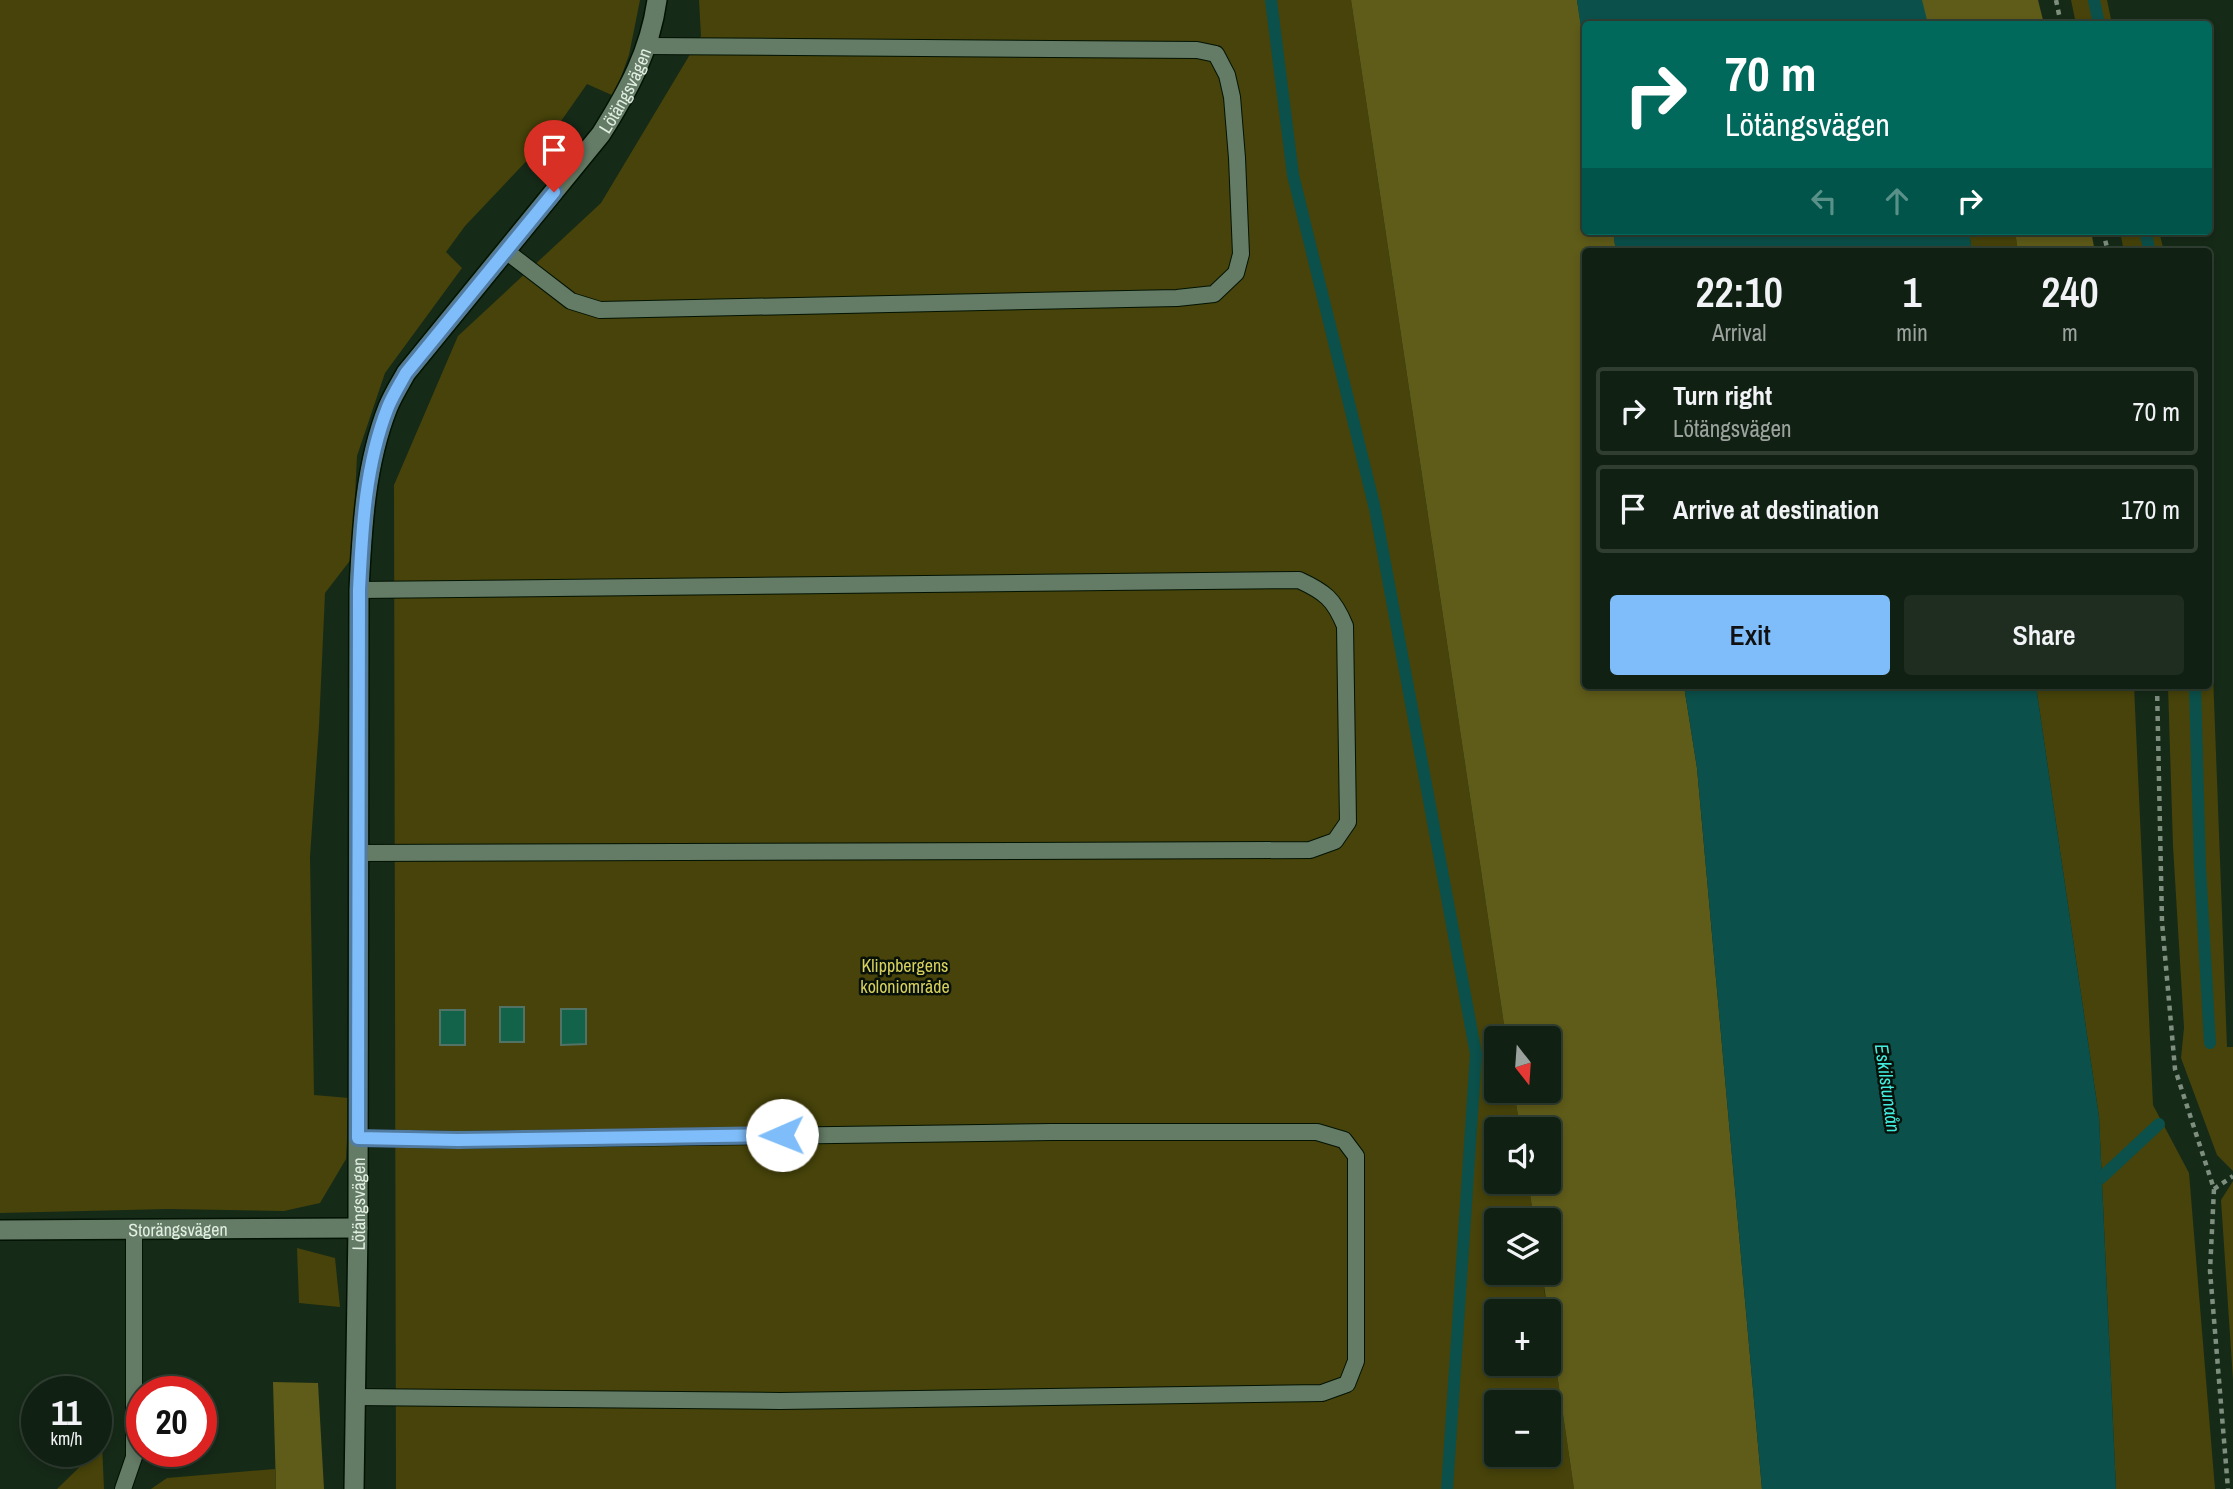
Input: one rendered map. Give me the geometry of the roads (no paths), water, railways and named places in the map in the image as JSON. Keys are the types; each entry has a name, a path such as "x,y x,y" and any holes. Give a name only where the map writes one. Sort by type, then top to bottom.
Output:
{"street":[{"name":"Lötängsvägen","path":"354,1489 358,1228 359,590 362,524 377,442 389,405 406,373 601,134 626,94 647,46 657,0"},
{"name":"Storängsvägen","path":"0,1230 358,1228"}],"lane":[{"path":"506,251 571,301 600,310 1177,298 1214,294 1236,273 1241,254 1232,97 1227,75 1216,54 1197,51 647,46"},
{"path":"359,590 1299,580 1320,590 1336,605 1345,626 1348,822 1335,841 1310,850 359,853"},
{"path":"356,1397 780,1401 1322,1394 1347,1384 1356,1361 1356,1156 1344,1140 1317,1132 1052,1132 458,1140 358,1138"},
{"path":"123,1489 134,1457 134,1229"}],"water":[{"path":"1577,0 1922,0 1927,21 1582,21 1582,36"},
{"path":"1614,235 1970,235 1971,248 1615,248"},
{"name":"Eskilstunaån","path":"1684,689 2036,689 2099,1117 2116,1489 1762,1489 1697,768"}],"waterway":[{"path":"1271,0 1293,175 1375,509 1476,1054 1447,1489"},
{"path":"2094,0 2098,21"},
{"path":"2146,235 2149,248"},
{"path":"2195,689 2200,867 2210,1043"},
{"path":"2101,1178 2159,1124"}],"park label":[{"name":"Klippbergens koloniområde","path":"905,975"}]}
